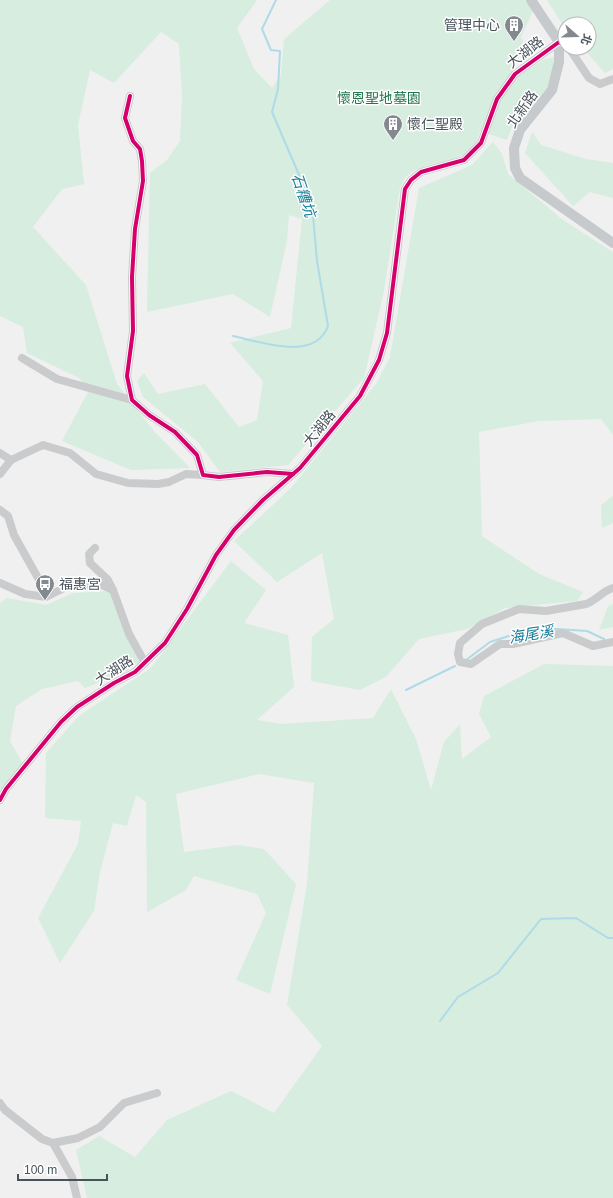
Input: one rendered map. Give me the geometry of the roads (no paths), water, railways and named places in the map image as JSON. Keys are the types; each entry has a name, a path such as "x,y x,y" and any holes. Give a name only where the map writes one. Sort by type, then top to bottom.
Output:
{"main road":[{"path":"531,0 557,37"},
{"name":"北新路","path":"560,56 557,74 552,90 520,130 514,148 515,168 520,178 613,243"}],"street":[{"name":"大湖路","path":"0,800 6,789 62,722 78,707 114,683 135,672 165,642 187,609 216,555 234,530 263,500 300,468 360,396 378,360 387,333 405,190 411,180 421,172 464,160 481,143 497,99 515,74 557,47"},
{"path":"574,56 589,78 600,84 613,80"},
{"path":"130,96 125,118 133,141 140,149 143,181 135,229 132,277 133,331 127,376 132,400"},
{"path":"22,358 57,379 132,400 149,415 175,432 192,449 197,455 203,475"},
{"path":"0,474 11,460 43,445 70,453 96,474 128,483 158,484 169,482 186,474 219,477 267,472 292,474"},
{"path":"0,453 11,460"},
{"path":"0,510 8,516 14,535 38,578 53,593"},
{"path":"95,548 89,554 90,563 108,580 129,634 145,663"},
{"path":"0,583 25,594 46,597 68,586 100,584 113,590"},
{"path":"613,588 605,590 592,602 586,604 546,611 519,609 482,624 460,643 458,654 460,662 471,664 500,644 513,644 563,633 593,646 613,642"},
{"path":"0,1103 6,1110 42,1139 53,1143 78,1138 100,1127 124,1103 157,1093"},
{"path":"53,1143 72,1177 77,1198"}],"waterway":[{"name":"石糟坑","path":"233,336 272,345 300,347 312,344 321,337 328,326 317,261 313,215 303,184 272,112 278,89 280,51 271,50 262,29 276,0"},
{"name":"海尾溪","path":"466,660 490,642 512,635 556,629 587,631 604,639"},
{"name":"海尾溪","path":"406,690 455,666"},
{"path":"440,1021 458,997 498,973 541,919 576,918 608,938 613,938"}],"place":[{"name":"管理中心","path":"514,42"},
{"name":"懷仁聖殿","path":"393,141"},
{"name":"福惠宮","path":"45,601"}],"park label":[{"name":"懷恩聖地墓園","path":"379,98"}]}
